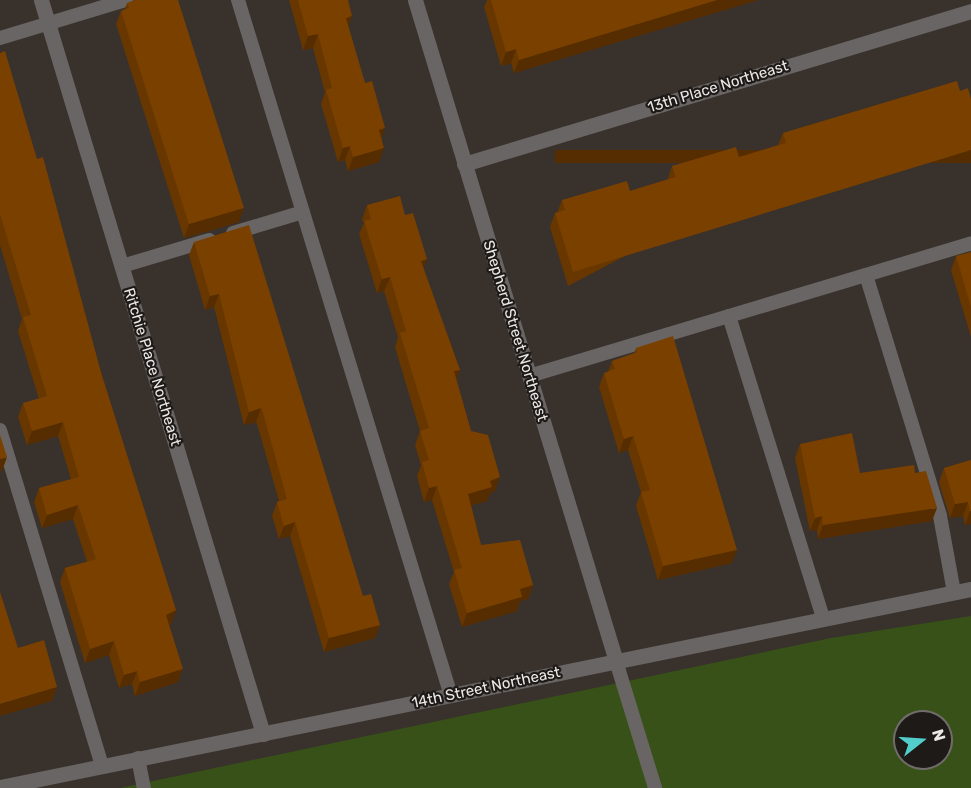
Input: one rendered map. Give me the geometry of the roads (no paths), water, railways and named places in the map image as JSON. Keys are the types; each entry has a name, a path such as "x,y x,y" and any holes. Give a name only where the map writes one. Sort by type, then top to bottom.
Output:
{"street":[{"name":"Ritchie Place Northeast","path":"41,0 262,734"},
{"name":"Shepherd Street Northeast","path":"415,0 616,661"},
{"name":"13th Place Northeast","path":"465,164 971,11"},
{"name":"14th Street Northeast","path":"0,787 451,696 823,617 971,589"}],"lane":[{"path":"0,38 126,0"},
{"path":"238,0 451,696"},
{"path":"122,266 303,212"},
{"path":"529,376 971,243"},
{"path":"866,275 940,516 954,592"},
{"path":"729,316 823,617"},
{"path":"0,430 102,766"},
{"path":"616,661 655,788"},
{"path":"138,758 144,788"}]}
